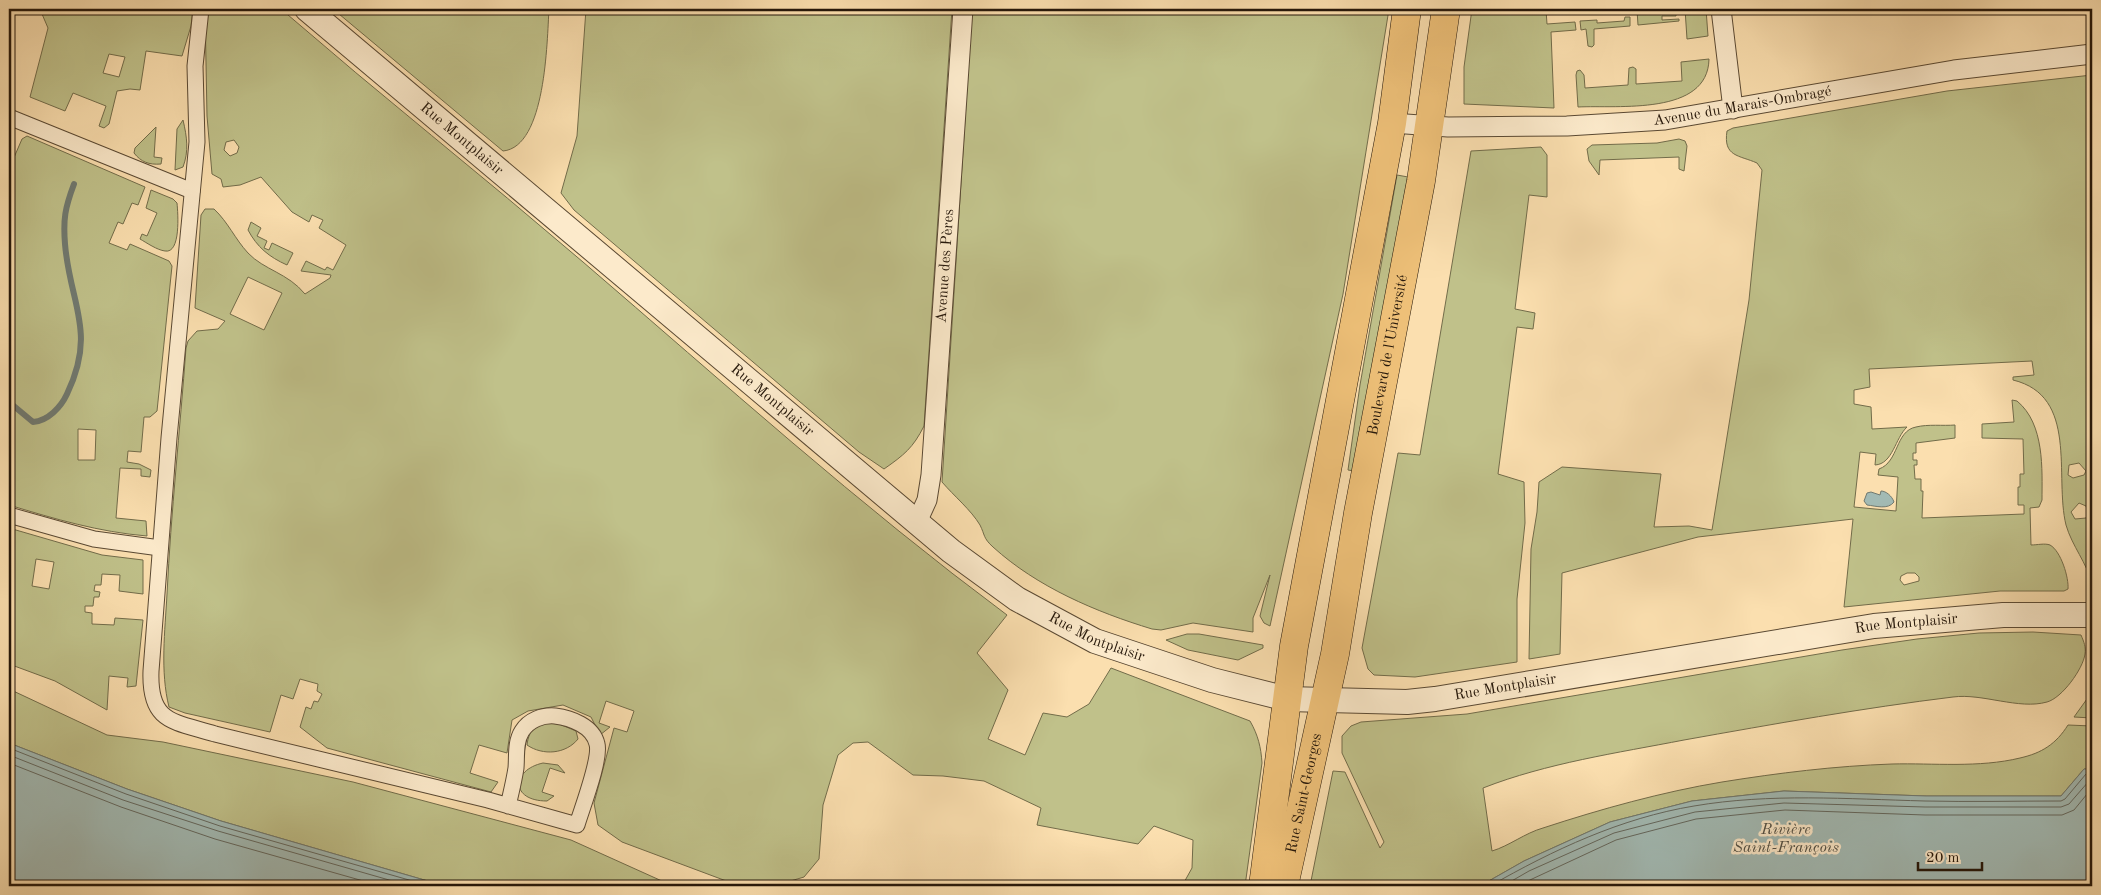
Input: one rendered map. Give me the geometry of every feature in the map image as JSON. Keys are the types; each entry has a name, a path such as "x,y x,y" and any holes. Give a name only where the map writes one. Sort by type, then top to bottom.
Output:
{"main road":[{"path":"1286,699 1294,646 1392,123 1407,9"},
{"name":"Boulevard de l'Université","path":"1325,700 1336,654 1358,513 1430,127 1446,9"},
{"name":"Rue Saint-Georges","path":"1263,886 1286,699"},
{"name":"Rue Saint-Georges","path":"1284,886 1325,700"}],"street":[{"path":"201,9 195,66 197,142 160,548 151,683 154,702 162,714 174,722 215,734 508,806 577,825 596,760 598,745 594,736 584,726 567,717 550,716 537,718 527,724 521,732 517,743 514,780 508,806"},
{"name":"Rue Montplaisir","path":"307,9 958,556 1017,599 1085,636 1165,666 1286,699 1407,702 1435,699 1874,626 1994,616 2092,615"},
{"name":"Avenue des Pères","path":"917,522 927,500 931,475 963,9"},
{"path":"1721,9 1733,109"},
{"name":"Avenue du Marais-Ombragé","path":"1392,123 1430,127 1567,126 1675,119 1954,70 2092,54"},
{"path":"9,117 192,192"},
{"path":"9,515 94,539 160,548"}],"green space":[{"path":"29,9 193,9 191,26 182,56 146,51 140,90 117,91 109,124 104,128 99,126 106,106 73,93 65,111 30,97 48,28 42,14","holes":["109,54 125,57 119,77 103,73"]},
{"path":"205,9 281,9 545,230 845,487 1007,615 977,653 1008,690 988,739 1025,755 1043,713 1067,717 1089,704 1111,668 1250,721 1259,741 1262,763 1245,886 1182,886 1192,868 1193,840 1154,826 1138,844 1037,825 1041,808 984,781 943,776 913,775 868,742 853,743 838,755 823,805 819,859 804,877 777,885 737,885 622,842 598,825 594,803 614,728 627,732 634,711 606,701 599,723 610,727 600,735 591,717 563,705 528,711 512,720 507,753 479,745 470,773 498,782 491,792 327,748 300,727 306,707 311,709 314,701 318,702 322,694 317,691 318,684 300,679 293,699 281,695 270,732 185,713 169,707 164,665 164,637 186,348 188,341 197,331 218,329 225,321 195,308 201,215 205,209 214,209 254,259 284,276 305,294 330,278 331,275 301,271 306,261 325,270 327,267 333,270 346,245 319,228 323,220 312,215 309,222 292,212 261,177 240,185 223,187 221,179 212,174 207,116","holes":["234,140 239,147 237,153 230,156 224,150 226,142","248,277 282,293 264,330 230,314"]},
{"path":"333,9 549,9 545,67 536,113 528,132 517,145 503,151"},
{"path":"586,9 952,9 924,426 916,440 907,450 884,469 859,452 574,210 561,193 577,136"},
{"path":"972,9 1389,9 1343,294 1270,626 1264,623 1260,616 1270,575 1253,618 1253,632 1193,623 1161,630 1152,629 1110,615 1068,597 1029,574 993,547 986,539 976,519 942,482"},
{"path":"1472,9 1556,9 1546,10 1547,24 1575,22 1576,30 1551,32 1554,108 1464,104 1464,67"},
{"path":"1676,9 1676,16 1662,16 1662,20 1679,19 1679,21 1638,25 1637,10"},
{"path":"1685,9 1706,9 1708,36 1687,39"},
{"path":"1625,17 1630,17 1630,26 1594,29 1594,45 1592,47 1588,46 1586,29 1581,30 1580,21 1597,20 1597,23 1624,21"},
{"path":"1709,59 1705,77 1694,90 1678,99 1658,104 1637,106 1578,107 1577,71 1580,70 1584,75 1585,88 1628,85 1629,68 1633,67 1636,69 1636,84 1682,81 1681,62"},
{"path":"2092,75 2092,584 2066,525 2063,505 2060,440 2056,420 2047,403 2034,389 2013,380 2013,377 2034,375 2032,361 1869,369 1870,387 1854,390 1854,404 1871,407 1872,429 1907,427 1899,437 1890,455 1881,464 1875,465 1876,454 1860,452 1854,507 1896,511 1898,477 1878,475 1879,469 1890,460 1900,440 1909,430 1925,426 1955,425 1955,438 1916,443 1916,453 1913,453 1913,460 1917,460 1917,465 1914,465 1915,479 1921,479 1921,491 1923,491 1922,518 2024,514 2024,505 2018,505 2020,474 2024,474 2023,439 1982,438 1982,424 2014,422 2012,400 2017,401 2033,422 2040,448 2042,500 2039,507 2030,508 2031,545 2048,544 2054,548 2064,565 2068,589 2064,591 2000,591 1844,607 1853,519 1698,537 1562,573 1560,654 1529,659 1531,549 1537,512 1539,482 1562,467 1661,474 1654,527 1689,526 1712,530 1749,300 1762,170 1757,163 1734,154 1730,150 1726,140 1727,131 1733,128 1947,91","holes":["2079,463 2086,471 2084,475 2073,478 2068,475 2069,465","2079,503 2086,506 2088,513 2086,518 2075,519 2071,512","1907,573 1915,573 1919,577 1919,581 1904,585 1900,580 1901,576"]},
{"path":"183,120 187,150 183,167 175,170 177,129"},
{"path":"156,127 154,157 162,158 161,164 146,162 139,159 134,153 135,148"},
{"path":"27,136 145,187 138,205 132,203 123,224 118,222 109,243 127,250 130,244 169,261 172,266 157,411 150,417 144,417 141,452 128,451 127,462 139,464 151,470 150,477 141,476 141,469 120,468 116,518 146,521 147,536 94,528 9,505 9,169 22,139","holes":["78,429 96,430 95,460 78,460"]},
{"path":"1679,139 1685,141 1687,146 1684,171 1679,169 1679,157 1600,160 1599,175 1589,161 1587,149 1592,145 1657,143"},
{"path":"1541,147 1547,155 1547,197 1529,195 1515,309 1535,313 1533,329 1517,327 1498,474 1524,482 1525,523 1517,599 1517,662 1415,677 1374,675 1368,669 1362,648 1398,453 1420,455 1471,151"},
{"path":"1397,175 1408,177 1354,471 1348,470 1360,385"},
{"path":"151,190 173,199 177,203 176,240 170,250 159,249 140,239 142,234 147,236 157,213 146,208"},
{"path":"251,222 261,228 257,236 267,241 264,248 269,250 272,243 293,253 287,265 269,255 255,242 248,230"},
{"path":"9,528 102,555 143,560 143,594 119,591 120,575 102,574 101,585 95,585 94,591 100,592 99,597 94,597 93,606 85,606 85,612 92,613 92,624 114,625 115,618 143,620 136,686 127,687 128,678 109,676 107,710 55,681 9,664 9,555 13,546 9,544","holes":["36,559 54,562 49,589 32,586"]},
{"path":"2033,632 2081,635 2085,647 2085,654 2076,675 2059,695 2047,702 2025,704 1964,696 1919,701 1684,740 1557,765 1483,788 1492,851 1543,828 1609,808 1699,786 1828,768 1892,764 1972,764 2004,761 2028,756 2048,747 2068,725 2092,726 2092,769 2084,769 2061,796 1926,796 1784,791 1692,801 1610,822 1524,861 1480,886 1310,886 1333,771 1345,772 1380,848 1384,842 1342,753 1342,736 1351,726 1361,722 1467,714 1917,639 1979,633"},
{"path":"1187,634 1199,634 1263,645 1263,648 1238,660 1188,650 1166,640"},
{"path":"9,689 107,735 163,742 353,782 571,840 673,886 445,886 221,821 127,789 9,743"},
{"path":"2092,692 2092,718 2074,717"},
{"path":"552,721 576,731 578,739 567,748 554,752 540,751 527,745 528,739 535,728"},
{"path":"543,763 558,765 565,773 550,768 542,792 554,796 547,801 535,800 526,796 521,791 519,785 520,778 525,772"}],"water":[{"path":"1881,491 1889,494 1894,502 1885,507 1867,505 1864,501 1867,493 1871,492 1880,495"},
{"path":"9,743 127,789 221,821 445,886 9,886"},
{"name":"Rivière Saint-François","path":"2084,769 2092,769 2092,886 1480,886 1524,861 1610,822 1692,801 1784,791 1926,796 2061,796"}],"waterway":[{"path":"9,402 33,422 44,419 61,404 76,372 81,335 68,265 64,227 67,207 74,184"}]}
